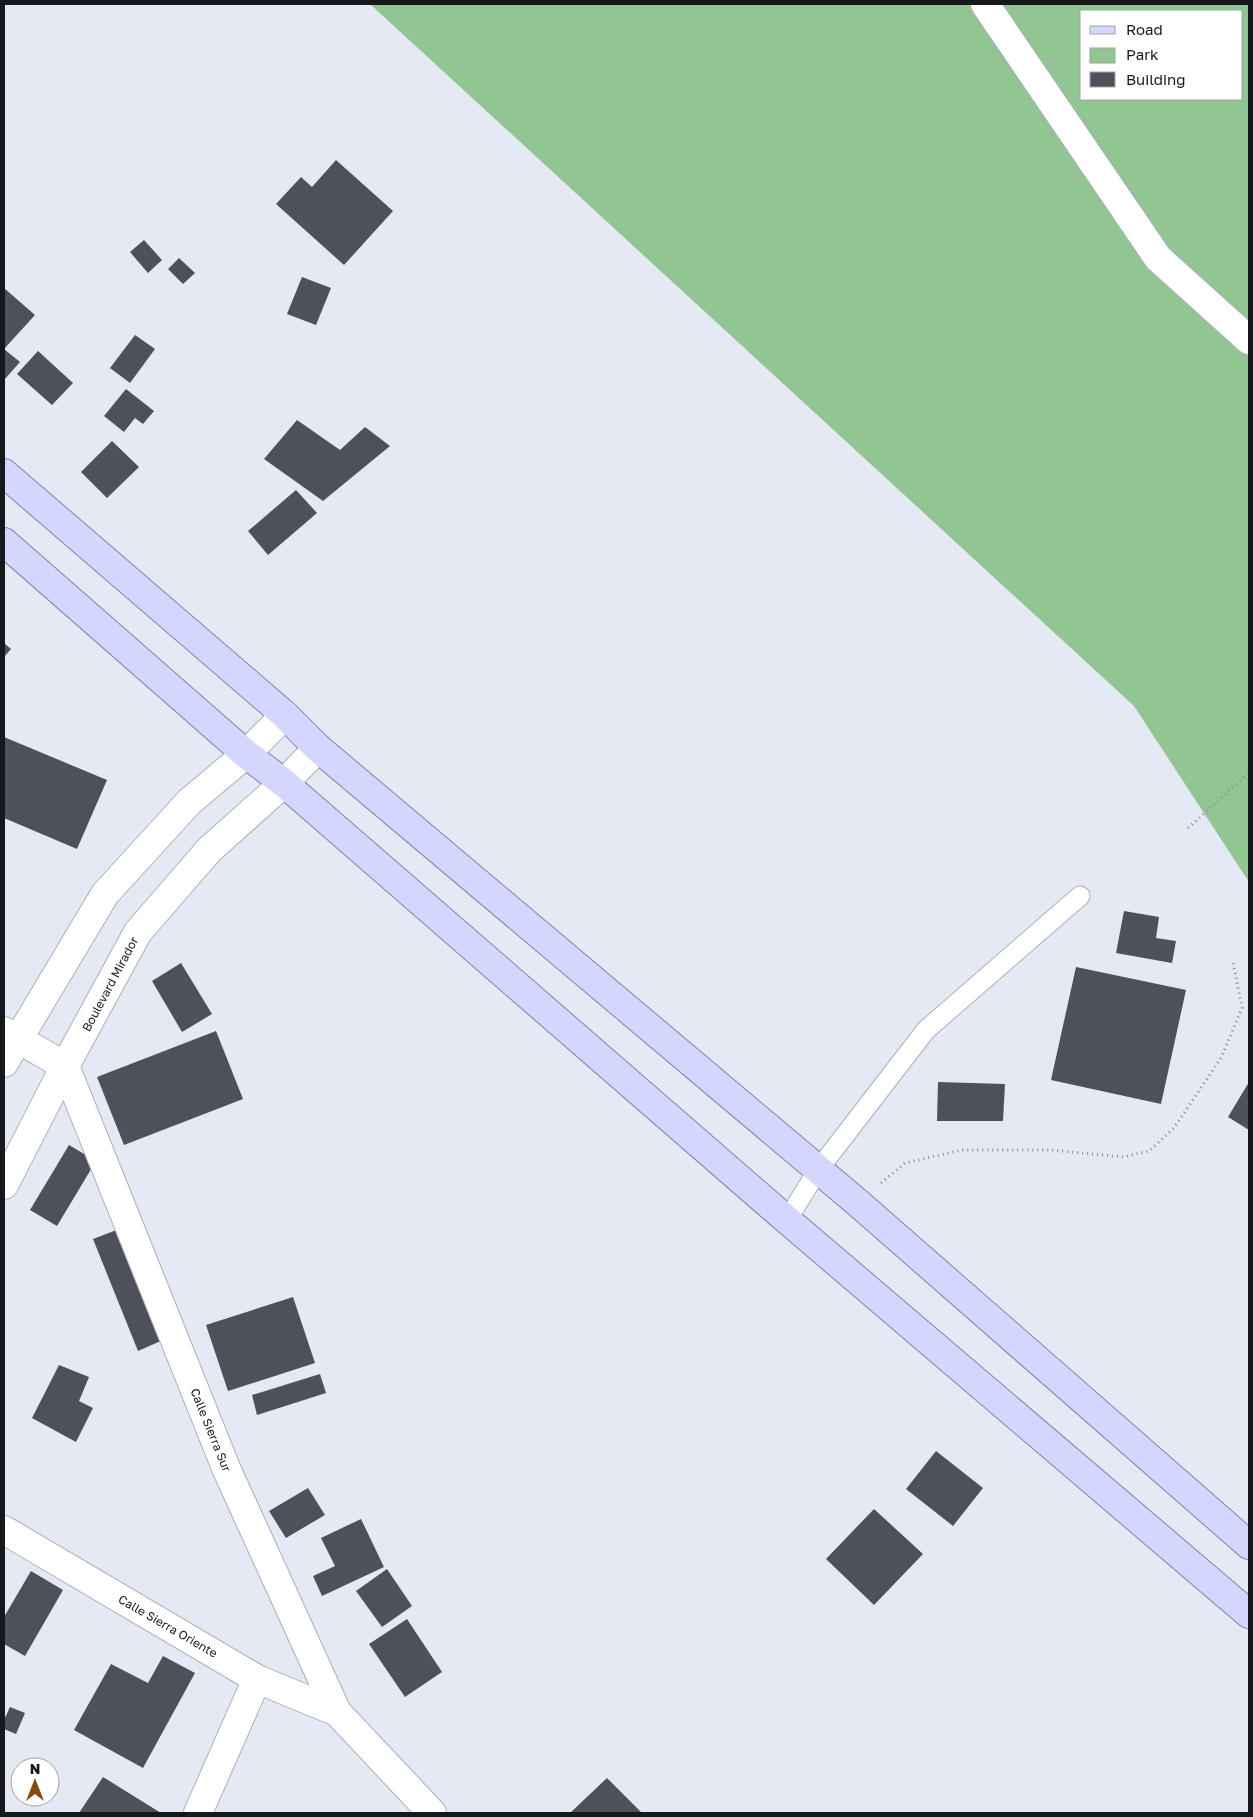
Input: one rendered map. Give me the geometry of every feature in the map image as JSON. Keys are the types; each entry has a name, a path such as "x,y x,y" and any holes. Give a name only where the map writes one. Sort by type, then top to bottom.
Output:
{"main road":[{"path":"4,473 285,714 318,748 858,1203 1249,1545"},
{"path":"4,542 246,754 284,783 787,1220 1249,1614"}],"street":[{"path":"985,4 1158,258 1249,340"},
{"path":"4,1063 11,1034 105,894 189,802 246,754 285,714"},
{"name":"Boulevard Mirador","path":"4,1185 65,1066 138,932 210,850 284,783 318,748"},
{"path":"11,1034 65,1066"},
{"name":"Calle Sierra Sur","path":"65,1066 226,1468 337,1712 432,1813"},
{"name":"Calle Sierra Oriente","path":"4,1530 257,1679 337,1712"},
{"path":"198,1813 257,1679"}],"lane":[{"path":"787,1220 818,1170 926,1030 1080,896"}],"path":[{"path":"1188,828 1249,773"},
{"path":"858,1203 905,1163 962,1150 1051,1150 1123,1157 1149,1151 1174,1128 1221,1058 1242,1008 1233,962"}],"green space":[{"path":"370,4 1249,4 1249,882 1134,706"}],"building":[{"path":"336,160 393,211 344,265 276,204 301,177 312,187"},
{"path":"144,240 162,260 148,273 130,252"},
{"path":"179,258 195,273 183,284 168,269"},
{"path":"302,277 331,288 316,325 287,314"},
{"path":"4,288 35,315 4,349"},
{"path":"135,335 155,349 130,383 110,368"},
{"path":"4,349 20,362 4,380"},
{"path":"38,351 73,383 52,405 17,374"},
{"path":"126,389 154,411 143,424 135,418 124,432 104,416"},
{"path":"297,420 340,450 365,427 390,446 323,501 264,459"},
{"path":"112,441 139,467 107,498 81,472"},
{"path":"296,490 317,513 268,555 248,531"},
{"path":"4,643 11,649 4,657"},
{"path":"4,737 107,780 77,849 4,818"},
{"path":"1124,911 1159,917 1156,938 1176,941 1172,963 1116,953"},
{"path":"181,963 212,1014 182,1032 152,981"},
{"path":"1076,967 1186,990 1161,1104 1051,1080"},
{"path":"216,1031 243,1099 124,1145 97,1077"},
{"path":"938,1082 1005,1084 1003,1121 937,1121"},
{"path":"1249,1082 1249,1130 1228,1117"},
{"path":"69,1145 96,1161 57,1226 30,1210"},
{"path":"119,1229 163,1340 138,1351 93,1239"},
{"path":"293,1297 315,1363 228,1391 206,1325"},
{"path":"59,1365 89,1377 79,1401 93,1408 76,1442 32,1418"},
{"path":"320,1374 326,1393 257,1415 252,1395"},
{"path":"936,1451 983,1488 953,1526 906,1489"},
{"path":"308,1488 325,1515 286,1538 269,1511"},
{"path":"874,1509 923,1554 874,1605 826,1559"},
{"path":"361,1519 384,1567 322,1596 313,1576 335,1566 321,1538"},
{"path":"387,1569 412,1606 382,1627 356,1591"},
{"path":"31,1571 63,1590 25,1656 4,1644 4,1617"},
{"path":"407,1619 442,1672 405,1697 369,1644"},
{"path":"163,1656 195,1673 143,1768 74,1730 111,1664 148,1683"},
{"path":"10,1707 25,1713 16,1734 4,1729 4,1720"},
{"path":"103,1777 161,1813 79,1813"},
{"path":"607,1778 642,1813 570,1813"}]}
